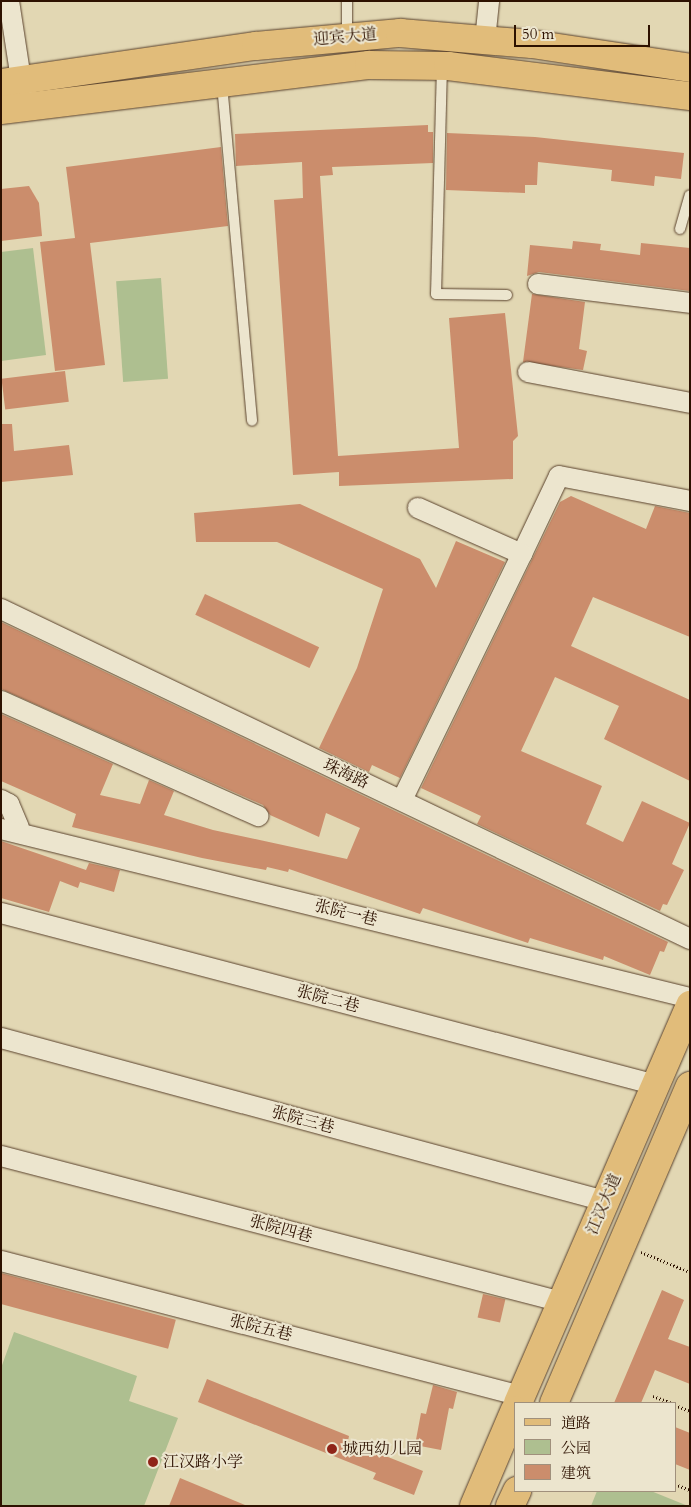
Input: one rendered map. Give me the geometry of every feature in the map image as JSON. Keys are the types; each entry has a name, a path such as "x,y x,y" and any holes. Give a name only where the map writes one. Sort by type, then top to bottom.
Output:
{"main road":[{"name":"迎宾大道","path":"11,81 347,36 400,33 485,40 690,68"},
{"name":"迎宾大道","path":"13,109 339,66 442,65 690,96"},
{"name":"江汉大道","path":"518,1402 690,1005"},
{"name":"江汉大道","path":"554,1402 690,1086"},
{"name":"江汉大道","path":"474,1506 514,1412"},
{"path":"510,1506 517,1492"}],"street":[{"path":"9,1 13,109"},
{"path":"485,40 489,1"},
{"path":"538,284 690,303"},
{"path":"528,372 690,402"},
{"path":"403,797 560,476 690,501"},
{"path":"418,508 522,554"},
{"name":"珠海路","path":"1,603 403,797 690,940"},
{"name":"珠海路","path":"1,609 690,933"},
{"path":"1,701 258,816"},
{"path":"1,800 9,804 7,826"},
{"name":"张院一巷","path":"7,826 690,992"},
{"name":"张院一巷","path":"7,826 690,998"},
{"name":"张院二巷","path":"1,913 654,1088"},
{"name":"张院二巷","path":"1,919 654,1088"},
{"name":"张院三巷","path":"1,1038 605,1202"},
{"name":"张院四巷","path":"1,1156 562,1302"},
{"name":"张院五巷","path":"1,1261 514,1402"}],"lane":[{"path":"347,1 347,36"},
{"path":"442,65 436,294 506,295"},
{"path":"222,81 252,420"},
{"path":"680,229 690,195"}],"path":[{"path":"622,1245 690,1272"},
{"path":"653,1396 668,1402"},
{"path":"676,1405 690,1410"},
{"path":"676,1484 690,1490"}],"green space":[{"path":"33,248 46,355 1,361 1,252"},
{"path":"161,278 168,379 123,382 116,281"},
{"name":"江汉路小学","path":"14,1332 137,1376 129,1401 178,1418 144,1506 1,1506 1,1368"},
{"path":"597,1492 653,1492 688,1506 591,1506"}],"building":[{"path":"428,125 428,132 433,132 433,163 332,167 333,175 320,176 338,456 459,448 449,318 505,313 518,436 513,441 513,479 339,486 339,472 293,475 274,200 303,198 302,162 236,166 235,134"},
{"path":"447,133 535,137 684,153 681,179 655,176 654,186 611,181 612,170 538,162 537,185 525,185 525,193 446,190"},
{"path":"221,147 228,226 90,243 105,365 55,371 40,242 75,238 66,167"},
{"path":"29,186 39,203 42,236 1,241 1,189"},
{"path":"573,241 601,244 600,250 640,255 641,243 690,248 690,291 539,272 527,276 530,245 572,249"},
{"path":"532,294 585,302 579,349 587,351 583,370 523,362"},
{"path":"65,371 69,402 5,410 1,379"},
{"path":"1,424 12,424 14,451 69,445 73,475 1,482"},
{"path":"571,496 646,529 655,506 690,513 690,637 593,597 571,646 690,700 690,781 604,739 619,706 555,677 521,751 602,786 586,824 623,842 642,801 690,823 672,864 684,870 667,905 663,904 660,911 477,824 481,816 421,788 560,502"},
{"path":"300,504 420,559 436,588 456,541 505,562 400,778 372,765 369,772 319,748 357,668 383,589 277,542 196,542 194,513"},
{"path":"205,594 319,647 309,668 195,615"},
{"path":"1,622 668,942 664,952 660,951 650,975 604,956 603,960 530,938 528,943 423,908 420,914 289,869 288,872 267,867 266,870 202,858 72,827 76,814 1,781 1,714 113,764 100,795 140,804 149,780 174,791 164,815 213,830 347,859 360,828 326,813 319,837 270,815 263,805 1,689"},
{"path":"1,841 86,870 89,863 120,870 114,892 80,882 78,888 60,881 49,912 1,898"},
{"path":"1,1273 176,1320 168,1349 1,1304"},
{"path":"662,1290 684,1300 668,1339 690,1347 690,1384 655,1370 641,1402 614,1402"},
{"path":"483,1294 505,1299 500,1323 478,1317"},
{"path":"207,1379 349,1436 348,1441 423,1471 414,1495 373,1479 376,1473 198,1402"},
{"path":"433,1385 457,1392 453,1409 449,1408 441,1450 415,1445 421,1413 426,1414"},
{"path":"676,1427 690,1433 690,1470 676,1464"},
{"path":"180,1478 245,1505 245,1506 169,1506"}],"place":[{"name":"城西幼儿园","path":"332,1449"},
{"name":"江汉路小学","path":"153,1462"}]}
